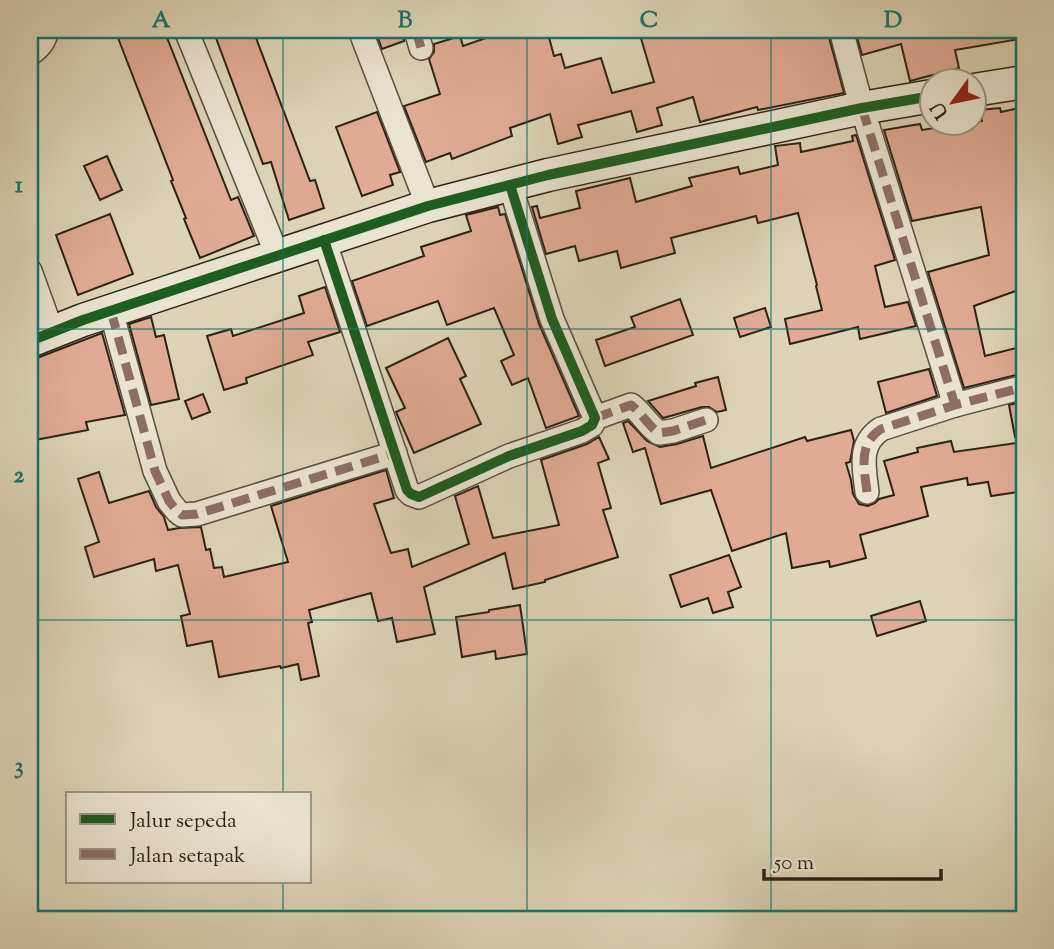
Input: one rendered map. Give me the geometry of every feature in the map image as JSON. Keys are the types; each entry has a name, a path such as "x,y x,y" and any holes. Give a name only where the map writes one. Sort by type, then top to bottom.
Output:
{"street":[{"path":"30,54 45,40 47,30"},
{"path":"186,30 278,257"},
{"path":"360,30 428,206"},
{"path":"841,30 862,108 955,405"},
{"path":"988,88 1024,82"},
{"path":"30,271 41,336 428,206 548,176 918,98"},
{"path":"324,240 407,490 419,497 509,456 582,431 592,425 594,418 552,319 510,185"},
{"path":"111,311 155,471 169,501 182,515 197,514 395,453"},
{"path":"867,492 864,468 867,441 881,429 955,405 1024,387"},
{"path":"594,418 631,405 659,433 706,420"}],"building":[{"path":"115,30 164,30 231,200 238,197 254,236 200,258"},
{"path":"213,30 253,30 310,181 315,180 324,208 289,220 271,162 263,164"},
{"path":"375,30 402,30 404,41 382,49"},
{"path":"509,30 547,30 554,56 561,54 565,68 601,58 612,93 654,82 640,35 657,30 827,30 844,93 758,110 757,107 700,122 693,97 657,108 662,125 637,132 631,111 578,125 582,137 558,144 550,114 510,128 512,136 452,159 450,153 426,162 404,106 440,94 429,59 434,52 434,44 460,36 463,46"},
{"path":"855,30 1013,30 1014,40 955,50 959,66 918,66 918,79 910,81 901,44 862,55"},
{"path":"1024,107 1024,288 974,306 985,356 1024,346 1024,373 964,388 928,272 989,255 981,207 912,221 884,130 918,124 918,136 988,136 988,109 1000,108 1001,112"},
{"path":"377,112 400,172 390,175 393,185 362,196 336,127"},
{"path":"856,135 895,260 875,266 885,307 908,302 916,326 860,339 858,327 790,344 785,319 822,310 798,213 758,223 756,216 671,238 675,253 621,268 617,251 579,261 575,246 546,254 532,207 537,206 540,218 580,208 576,191 630,178 636,202 692,186 689,178 738,167 740,174 778,165 775,146 800,143 801,152 853,141 852,136"},
{"path":"107,156 122,190 100,200 84,166"},
{"path":"498,207 500,215 505,214 539,324 579,416 546,428 528,378 512,385 501,361 514,355 494,308 447,325 438,301 367,326 352,281 424,256 421,247 471,231 466,215"},
{"path":"110,214 133,274 78,295 56,235"},
{"path":"325,287 340,332 308,342 313,355 246,378 247,383 224,390 207,336 231,329 233,336 304,313 299,296"},
{"path":"680,299 693,335 605,366 596,340 635,327 631,317"},
{"path":"765,308 771,327 740,337 734,318"},
{"path":"151,317 156,337 164,335 179,399 151,405 129,324"},
{"path":"102,333 125,415 86,422 88,430 30,441 30,359"},
{"path":"448,338 466,376 460,379 481,424 414,453 396,412 405,408 386,368"},
{"path":"929,369 937,396 886,413 878,382"},
{"path":"718,377 726,410 717,412 709,407 702,407 663,418 648,401 696,386 695,383"},
{"path":"203,394 210,412 192,419 185,401"},
{"path":"1024,401 1024,436 1015,437 1009,405"},
{"path":"628,421 647,441 660,447 703,436 711,468 805,437 807,441 851,430 854,441 850,462 846,463 853,494 859,504 868,506 879,499 894,495 884,461 918,452 917,448 951,441 954,452 1024,442 1024,491 991,496 988,482 968,485 967,478 921,487 928,516 860,535 866,558 830,567 829,561 792,568 786,533 732,551 711,490 661,504 645,448 633,452 623,423"},
{"path":"599,437 609,459 598,463 611,508 603,510 618,557 545,582 513,589 505,553 424,587 435,634 397,642 392,618 378,621 371,593 309,610 312,622 308,623 319,676 301,680 298,664 219,677 212,641 187,646 181,616 190,614 178,565 156,571 154,559 94,577 85,547 99,542 78,479 99,472 109,503 149,491 168,530 201,527 206,550 210,549 214,568 222,567 224,577 288,562 271,506 386,470 394,498 374,504 391,553 408,549 412,567 469,544 455,496 478,486 493,538 559,525 541,460"},
{"path":"729,555 741,587 728,592 733,607 713,613 708,598 681,607 670,575"},
{"path":"920,601 926,621 877,636 871,616"},
{"path":"520,605 527,654 496,659 495,651 462,657 456,617"}],"marked path":[{"path":"416,30 421,48"},
{"path":"862,108 955,405"},
{"path":"111,311 155,471 169,501 182,515 197,514 395,453"},
{"path":"867,492 864,457 869,442 881,429 955,405 1024,387"},
{"path":"595,418 631,405 659,433 706,420"}],"cycle path":[{"path":"30,341 83,320 428,206 548,175 918,98"},
{"path":"324,240 407,490 419,497 509,456 582,431 592,425 595,418 552,319 510,185"}]}
